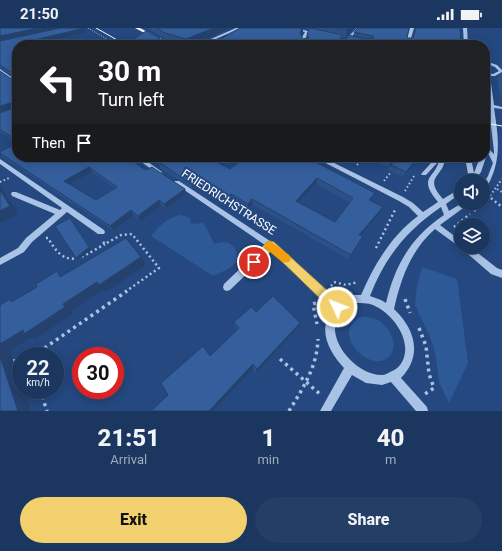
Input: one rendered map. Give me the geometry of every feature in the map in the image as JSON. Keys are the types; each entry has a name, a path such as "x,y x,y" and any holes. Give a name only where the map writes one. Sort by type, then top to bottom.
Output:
{"main road":[{"path":"137,28 161,40"}],"street":[{"path":"211,40 239,28"},
{"path":"292,28 320,35"},
{"path":"347,40 359,28"},
{"path":"408,40 412,28"},
{"path":"465,28 466,40"},
{"path":"303,40 307,32"},
{"path":"490,64 496,66 501,72 490,75"},
{"path":"0,70 12,79"},
{"path":"490,100 497,152 496,165 490,182"},
{"path":"491,106 502,108"},
{"path":"490,153 496,165"},
{"path":"0,161 101,232"},
{"name":"FRIEDRICHSTRASSE","path":"144,162 270,245 337,307"},
{"path":"327,162 401,199 411,205 423,217"},
{"path":"424,174 434,162"},
{"path":"442,162 431,179 431,185 448,216"},
{"path":"469,162 471,174"},
{"path":"477,174 481,162"},
{"path":"14,194 59,213"},
{"path":"364,299 377,270 405,232 454,195"},
{"path":"0,262 21,250 59,213 67,208"},
{"path":"389,310 396,279 419,240 435,225 457,210"},
{"path":"435,225 454,239"},
{"path":"227,287 270,245"},
{"path":"473,254 494,271 502,274"},
{"path":"354,299 364,299 377,302 389,310 399,320 406,332 410,346 409,358 404,370 394,377 384,380 372,380 361,375 350,368 342,360 331,341 330,322 337,307 354,299"},
{"path":"325,411 350,368"},
{"path":"394,377 423,411"}],"path":[{"path":"88,28 108,40"},
{"path":"374,253 401,199 415,175"},
{"path":"497,189 502,192"},
{"path":"490,196 502,207"},
{"path":"101,232 100,240 105,244"},
{"path":"30,240 48,238 59,255 78,259 118,236 126,233 132,234 159,268 46,347"},
{"path":"280,359 306,382 289,411"},
{"path":"43,399 47,411"}],"shaded area":[{"path":"181,215 190,218 191,224 204,223 214,244 224,242 232,245 236,251 237,262 228,269 213,276 151,236 168,220"},
{"path":"422,267 457,279 468,363 449,403 439,382 435,352 430,337 415,305 417,285"},
{"path":"360,317 374,318 389,330 394,345 391,354 384,360 375,361 366,358 352,343 349,334 351,325"}],"building":[{"path":"0,28 39,28 0,36"},
{"path":"60,28 85,28 34,40 12,40 12,73 0,65 0,41"},
{"path":"157,28 214,28 186,39 165,33"},
{"path":"240,28 302,28 300,33 303,39 309,38 307,34 310,28 343,35 340,38 342,39 346,39 349,35 365,39 374,38 373,36 354,32 358,28 409,28 407,38 413,38 416,28 460,28 461,40 219,40"},
{"path":"337,28 349,28 347,30"},
{"path":"146,31 160,38 157,40 132,40"},
{"path":"0,71 12,79 12,103 0,106"},
{"path":"12,109 12,137 0,130 0,113"},
{"path":"12,146 12,161 0,153"},
{"path":"14,162 134,162 146,170 152,167 185,189 164,204 159,200 138,216 131,210 110,226","holes":["89,167 117,187 96,200 64,181"]},
{"path":"159,162 217,162 230,169 239,162 316,162 375,193 369,200 383,207 359,235 363,236 351,255 252,199 248,204 231,194 229,196 198,179 191,184","holes":["317,178 353,198 335,222 296,201"]},
{"path":"394,162 414,162 406,172 391,165"},
{"path":"0,190 10,206 0,211"},
{"path":"70,218 89,247 76,258 55,226"},
{"path":"126,238 141,257 99,285 97,282 63,304 65,307 24,334 23,330 0,344 0,305 10,299 11,302 37,287 36,284 57,271 60,277"},
{"path":"273,296 300,323 257,369 253,364 209,411 151,411 168,395 161,383 203,346 210,356 239,328 234,322 251,307 256,312"},
{"path":"0,356 12,393 12,399 14,399 18,411 0,411"}],"tram line":[{"path":"96,28 117,40"},
{"path":"490,124 502,126"}],"slow traffic":[{"path":"269,247 270,245 286,259"}],"route":[{"path":"254,262 270,245 296,267 337,307"}]}
